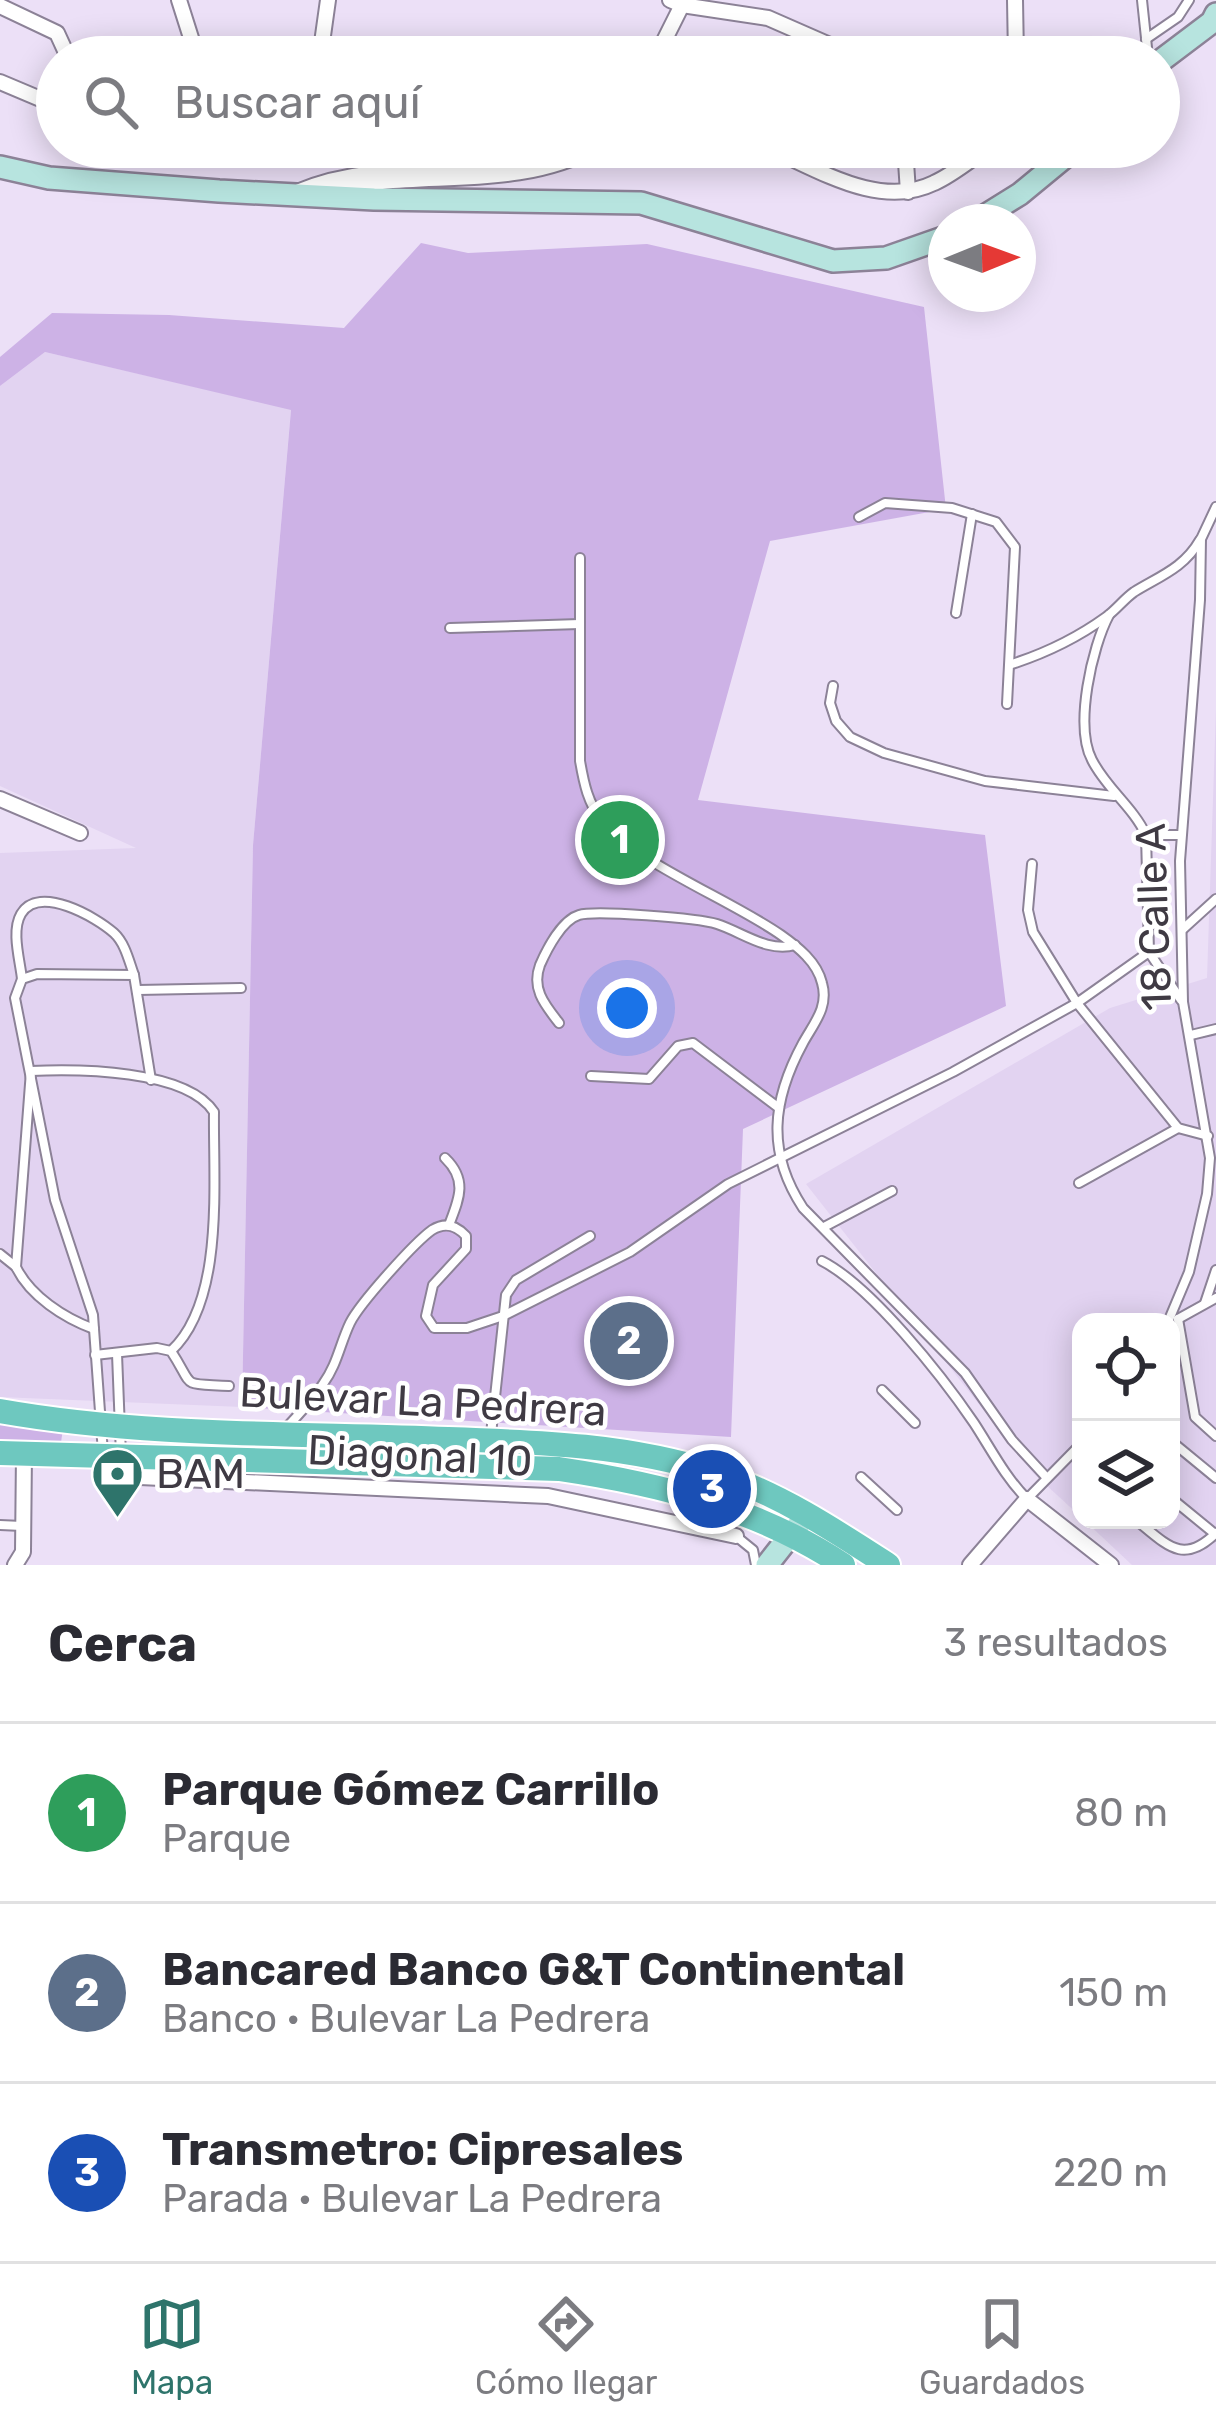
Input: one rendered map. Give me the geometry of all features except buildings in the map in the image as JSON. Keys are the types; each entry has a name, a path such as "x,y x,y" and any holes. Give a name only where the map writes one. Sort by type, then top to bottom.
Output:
{"main road":[{"name":"Bulevar La Pedrera","path":"0,1411 109,1425 557,1442 649,1456 721,1475 807,1513 888,1565"},
{"name":"Bulevar La Pedrera","path":"12,1453 560,1469 641,1481 712,1502 779,1530 842,1565"}],"street":[{"path":"179,0 190,36"},
{"path":"323,36 328,0"},
{"path":"1015,0 1016,36"},
{"path":"664,36 676,3 768,18 809,36"},
{"path":"0,6 59,36"},
{"path":"1180,46 1216,14"},
{"path":"0,82 36,97"},
{"path":"0,166 84,181 302,195 641,203 832,261 886,258 928,243"},
{"path":"302,195 316,183 353,174 466,168"},
{"path":"815,168 867,190 908,192 938,182 958,168"},
{"path":"906,168 908,192"},
{"path":"1004,204 1051,168"},
{"path":"0,799 80,833"},
{"path":"12,1453 24,1526 22,1552 15,1565"},
{"name":"Diagonal 10","path":"112,1457 120,1472 140,1477 548,1496 736,1536"},
{"path":"970,1565 1027,1499 1112,1565"},
{"path":"767,1565 779,1530 807,1513"}],"lane":[{"path":"1142,0 1146,36"},
{"path":"1150,36 1178,17 1190,0"},
{"path":"859,517 885,502 952,508 996,522 1015,547 1007,704"},
{"name":"18 Calle A","path":"1175,1313 1200,1227 1208,1176 1208,1136 1183,1002 1181,835 1201,539 1216,507"},
{"path":"956,613 972,514"},
{"path":"1012,664 1042,654 1109,615 1132,594 1173,572 1201,539"},
{"path":"580,558 580,761 586,794 621,842 746,910 796,945 814,964 824,986 822,1012 788,1076 778,1108 778,1157 796,1197 965,1373 1012,1440 1047,1478"},
{"path":"1200,600 1216,602"},
{"path":"1109,615 1096,640 1085,720 1089,756 1115,796 1139,819 1146,836 1150,952 1183,1002"},
{"path":"450,628 580,624"},
{"path":"832,686 830,703 836,721 850,737 884,753 985,781 1115,796"},
{"path":"1146,836 1181,835"},
{"path":"1032,864 1028,910 1034,932 1077,1003 1178,1128 1208,1136"},
{"path":"1182,930 1216,899"},
{"path":"112,1457 93,1315 55,1199 15,998 22,979 16,932 27,907 54,902 116,934 138,989 151,1080"},
{"path":"559,1023 539,997 537,980 565,923 580,914 673,916 713,922 777,949 796,945"},
{"path":"283,1432 337,1362 351,1322 433,1229 449,1225 466,1236 466,1249 434,1286 426,1316 434,1328 448,1331 503,1316 630,1252 728,1184 953,1072 1077,1003 1150,952"},
{"path":"22,979 37,974 134,975"},
{"path":"138,989 241,988"},
{"path":"1191,1036 1216,1029"},
{"path":"591,1076 649,1079 678,1046 693,1043 778,1108"},
{"path":"31,1071 107,1072 151,1080 205,1099 214,1112 213,1207 201,1309 171,1351 95,1354"},
{"path":"16,1267 31,1071"},
{"path":"1079,1183 1178,1128"},
{"path":"445,1158 461,1186 449,1225"},
{"path":"824,1227 892,1191"},
{"path":"491,1440 506,1295 516,1280 590,1236"},
{"path":"0,1254 16,1267 25,1286 79,1324 94,1329"},
{"path":"822,1261 919,1351 1027,1499 1072,1453"},
{"path":"1205,1304 1216,1270"},
{"path":"1180,1317 1216,1298"},
{"path":"171,1351 190,1384 229,1386"},
{"path":"112,1457 109,1425 117,1354"},
{"path":"1180,1354 1195,1417 1216,1436"},
{"path":"881,1390 915,1423"},
{"path":"1180,1448 1216,1478"},
{"path":"862,1477 897,1510"},
{"path":"1147,1529 1178,1554 1194,1555 1216,1534 1180,1505"},
{"path":"0,1526 24,1526"},
{"path":"736,1536 779,1530"},
{"path":"736,1536 753,1550 756,1565"}],"shaded area":[{"path":"421,243 468,253 647,244 924,307 946,509 770,541 698,800 985,835 1006,1006 743,1129 731,1437 242,1407 253,845 291,410 45,352 0,386 0,357 52,313 169,315 344,328"},
{"path":"45,352 291,409 253,845 242,1407 0,1397 0,853 136,848 0,786 0,386"},
{"path":"1216,709 1216,1565 1132,1565 1094,1529 1180,1529 1180,1313 1072,1313 1072,1509 1033,1473 806,1184 1110,1008 1207,978"},
{"path":"0,1420 63,1428 60,1450 0,1446"}],"place":[{"name":"Parque Gómez Carrillo","path":"620,840"},
{"name":"Bancared Banco G&T Continental","path":"629,1341"},
{"name":"Transmetro: Cipresales","path":"712,1489"},
{"name":"BAM","path":"117,1520"}]}
